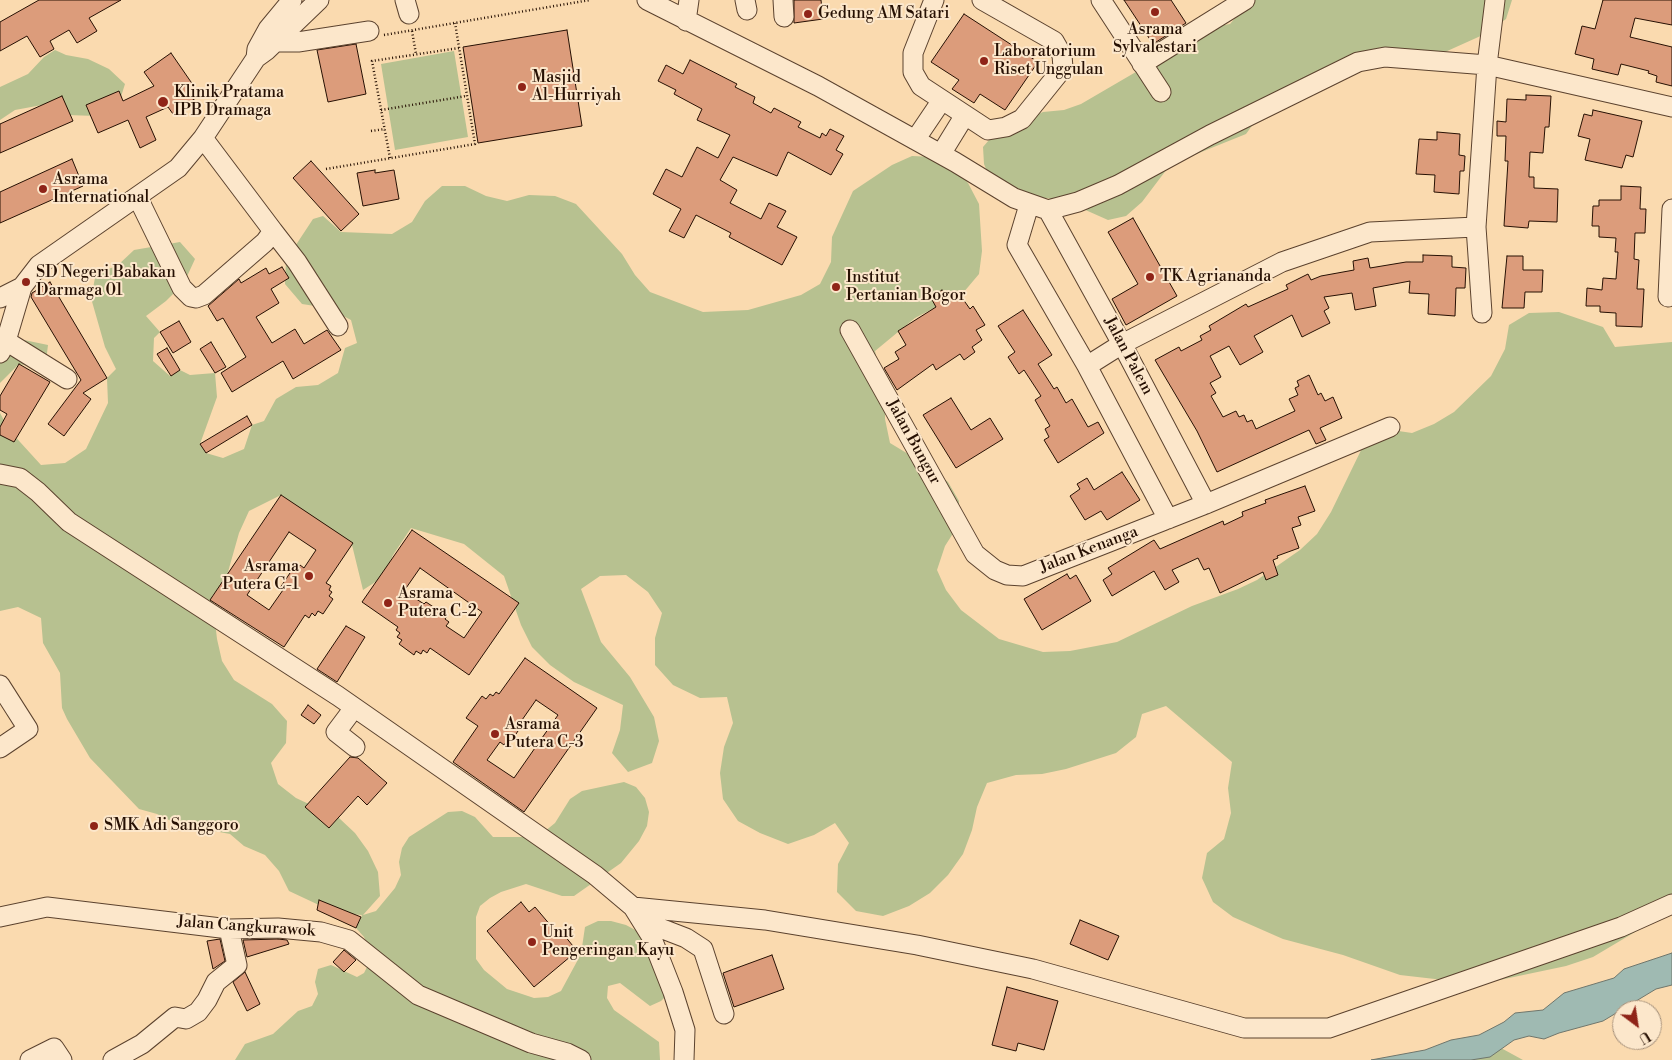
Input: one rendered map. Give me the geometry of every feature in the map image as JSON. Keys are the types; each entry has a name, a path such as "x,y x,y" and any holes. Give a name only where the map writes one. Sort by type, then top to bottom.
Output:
{"street":[{"path":"256,58 257,49 268,29 291,0"},
{"path":"67,379 3,347 22,287 39,265 138,198 178,168 203,138 256,58 276,42 319,0"},
{"path":"647,0 818,86 1029,205 1048,210 1078,202 1118,185 1210,135 1358,62 1393,58 1487,65 1672,107"},
{"path":"686,21 689,0"},
{"path":"934,0 913,53 914,72 921,86 988,130 1006,127 1022,119 1062,68 1062,54 1054,41 982,0"},
{"path":"1101,0 1161,92"},
{"path":"1142,64 1245,0"},
{"path":"1482,313 1476,227 1487,65 1494,0"},
{"path":"276,42 298,42 372,34"},
{"path":"915,140 942,100"},
{"path":"940,154 965,115"},
{"path":"203,138 293,256 338,326"},
{"path":"138,198 182,288 190,297 196,298 204,295 265,242 273,231"},
{"path":"1029,205 1017,245 1087,366 1168,519"},
{"path":"1668,297 1672,209"},
{"name":"Jalan Palem","path":"1048,210 1122,344 1206,504"},
{"path":"1087,366 1122,344 1282,262 1370,232 1476,227"},
{"path":"0,298 22,287"},
{"name":"Jalan Bungur","path":"850,330 975,554"},
{"name":"Jalan Kenanga","path":"975,554 995,570 1007,575 1023,576 1206,504 1390,426"},
{"path":"0,474 20,478 38,492 69,522 354,708 595,875 638,914 686,938 703,949 724,1014"},
{"path":"0,684 28,729 0,748"},
{"path":"354,708 336,732 355,747"},
{"path":"638,914 765,920 917,944 1033,969 1244,1028 1329,1028 1621,927 1672,904"},
{"name":"Jalan Cangkurawok","path":"1,910 47,907 229,929 278,928 321,932 349,940 418,995 531,1043 567,1053 581,1060"},
{"path":"638,914 651,936 685,1030 684,1060"},
{"path":"126,1057 175,1017 186,1019 198,1012 207,1000 216,982 237,965 229,929"},
{"path":"30,1060 54,1048 62,1060"}],"path":[{"path":"372,34 409,15 455,23 590,0"},
{"path":"409,15 416,54"},
{"path":"326,169 475,144 455,23"},
{"path":"390,158 372,61 458,48"},
{"path":"381,110 466,96"},
{"path":"372,131 384,129"}],"green space":[{"path":"1250,0 1512,0 1506,19 1485,34 1445,52 1423,53 1383,47 1365,51 1307,77 1291,86 1259,116 1246,134 1184,159 1167,169 1142,202 1126,216 1108,220 1072,204 1047,198 1027,199 991,181 984,164 983,147 995,133 1043,112 1064,110 1081,104 1213,27 1230,24"},
{"path":"55,50 66,55 88,59 109,69 125,84 118,106 96,116 67,115 42,105 15,110 0,120 0,87 28,74 44,57"},
{"path":"454,51 468,137 395,150 381,64"},
{"path":"912,156 934,157 954,166 968,183 979,204 982,251 979,274 963,293 915,318 875,351 885,396 885,419 890,443 928,466 948,482 959,501 959,524 945,546 937,570 946,590 961,610 999,639 1043,652 1070,651 1117,642 1192,606 1257,580 1300,550 1317,534 1331,512 1366,440 1385,429 1412,433 1434,424 1454,412 1491,376 1505,349 1509,325 1529,313 1559,312 1603,327 1615,347 1672,342 1672,910 1593,957 1566,966 1490,982 1461,982 1400,975 1343,955 1283,939 1233,917 1213,902 1202,878 1207,853 1224,839 1231,813 1228,788 1232,762 1166,706 1142,714 1136,737 1116,753 1066,769 1042,774 1016,775 987,783 977,807 972,830 963,854 948,875 930,893 909,906 883,916 856,911 837,892 838,864 849,843 835,823 814,835 788,844 760,833 738,821 723,799 720,773 724,747 733,723 727,697 700,698 673,685 655,665 655,638 662,613 648,592 626,575 600,576 581,589 601,642 630,677 654,717 659,741 652,763 628,772 612,753 620,730 623,705 574,682 550,665 532,647 521,625 504,576 464,544 411,528 393,555 383,577 363,590 352,545 281,495 249,511 239,533 226,579 212,596 217,639 222,661 234,680 272,704 287,721 286,743 271,763 278,784 296,798 339,818 355,833 368,851 378,872 380,896 363,915 376,911 395,888 401,875 399,862 402,848 409,837 448,812 462,811 475,817 493,837 531,837 544,832 555,823 570,799 582,791 624,782 636,787 645,798 649,812 647,826 639,841 621,863 574,896 562,896 526,884 501,892 490,898 480,906 476,917 476,959 484,970 507,989 534,998 548,997 561,991 581,954 585,927 598,921 611,921 626,925 639,932 670,992 661,1001 650,1006 620,983 608,986 607,998 614,1010 659,1042 660,1060 235,1060 245,1044 273,1034 298,1011 312,1006 318,994 315,982 318,969 331,965 357,977 364,973 370,961 369,949 364,937 356,928 362,915 336,913 289,891 279,871 265,855 244,846 230,834 177,824 157,814 139,809 90,758 67,719 62,708 60,673 43,643 41,618 18,607 0,611 0,413 10,431 41,465 65,463 86,449 108,403 107,378 116,369 105,347 91,298 96,273 117,266 134,250 180,242 195,259 184,283 166,301 146,316 160,332 154,338 153,361 170,376 180,370 190,375 215,373 217,397 200,444 206,453 223,458 244,449 252,425 264,421 276,399 296,387 318,385 338,373 345,348 357,343 351,320 328,308 302,304 285,284 286,260 313,219 323,216 341,232 392,234 412,222 425,201 442,186 465,186 486,196 507,201 529,195 555,196 576,204 622,254 635,275 650,292 703,312 748,310 801,295 820,284 831,262 832,237 853,191 892,165"},
{"path":"24,340 48,345 45,369 19,364 0,383 0,348"},
{"path":"1501,1048 1523,1060 1428,1060"}],"water":[{"path":"1672,953 1672,985 1656,989 1638,1000 1612,1000 1612,1016 1603,1021 1544,1039 1529,1036 1514,1040 1490,1057 1471,1060 1371,1060 1425,1050 1451,1040 1479,1035 1504,1022 1515,1013 1543,1010 1564,993 1614,978 1624,969"}],"building":[{"path":"39,0 121,0 89,18 97,31 77,43 69,30 50,41 54,49 40,57 27,36 0,51 0,22"},
{"name":"Gedung AM Satari","path":"794,0 821,0 823,19 794,23"},
{"name":"Asrama Sylvalestari","path":"1124,0 1171,0 1186,23 1153,44"},
{"path":"1603,0 1672,0 1672,25 1635,18 1630,37 1672,47 1672,86 1656,82 1657,76 1648,73 1649,71 1621,64 1618,75 1592,69 1594,59 1575,54 1582,26 1595,29"},
{"name":"Laboratorium Riset Unggulan","path":"964,14 1038,62 1005,110 980,94 974,103 952,89 959,80 931,62"},
{"name":"Masjid Al-Hurriyah","path":"567,30 582,126 478,143 463,47"},
{"path":"356,44 366,94 328,102 317,50"},
{"name":"Klinik Pratama IPB Dramaga","path":"171,53 200,95 173,114 168,107 146,117 156,140 140,148 128,120 98,133 86,105 119,91 123,101 154,86 144,72"},
{"path":"690,60 737,84 735,87 755,97 753,103 771,113 774,108 801,122 798,127 820,138 822,133 826,136 830,129 844,136 836,150 843,154 831,175 788,152 777,176 733,157 720,180 737,190 730,203 761,219 769,203 786,211 777,227 797,237 782,265 729,237 731,233 696,215 684,238 669,231 681,209 653,194 666,169 682,177 697,147 718,158 730,135 697,120 702,109 674,94 676,90 658,81 666,65 683,74"},
{"path":"1526,95 1551,96 1549,127 1545,127 1543,153 1530,152 1529,177 1534,177 1534,188 1558,189 1557,222 1529,221 1528,228 1504,226 1508,161 1505,161 1506,136 1497,136 1497,121 1506,122 1507,99 1526,100"},
{"path":"62,96 73,121 0,153 0,124"},
{"path":"1593,110 1642,121 1633,157 1626,155 1622,168 1585,160 1590,139 1578,136 1584,114 1592,116"},
{"path":"1437,132 1460,134 1459,155 1465,156 1464,171 1460,171 1459,194 1434,192 1435,175 1416,174 1419,139 1437,140"},
{"path":"72,159 83,186 0,223 0,192"},
{"path":"311,161 359,214 341,231 293,178"},
{"path":"375,170 375,173 394,170 399,199 363,206 357,173"},
{"path":"1621,186 1641,187 1640,209 1646,209 1645,233 1635,233 1634,259 1639,260 1637,289 1644,289 1642,327 1616,326 1616,313 1600,312 1600,306 1586,306 1587,288 1602,290 1603,278 1616,279 1618,252 1615,252 1616,238 1599,237 1599,226 1592,226 1593,206 1599,206 1599,200 1621,200"},
{"name":"TK Agriananda","path":"1133,218 1177,296 1126,325 1112,299 1138,284 1108,232"},
{"path":"1423,255 1452,256 1452,267 1466,268 1465,288 1456,288 1455,316 1428,314 1429,294 1409,293 1410,281 1373,288 1376,306 1355,310 1352,293 1324,297 1329,308 1324,311 1330,323 1302,337 1292,315 1254,336 1263,352 1240,365 1229,346 1210,356 1221,377 1210,383 1216,393 1211,396 1223,417 1236,411 1239,417 1244,415 1247,422 1252,420 1256,429 1295,411 1289,399 1298,395 1295,388 1299,386 1297,381 1309,375 1318,395 1321,393 1325,401 1333,397 1342,418 1320,428 1326,440 1316,444 1309,430 1217,472 1197,431 1155,360 1179,347 1181,351 1202,340 1200,336 1211,330 1209,326 1246,304 1248,307 1288,289 1286,285 1308,274 1311,280 1321,276 1354,270 1353,261 1368,258 1370,268 1406,262 1423,262"},
{"path":"1507,256 1523,256 1523,270 1543,270 1542,292 1525,292 1524,308 1502,308"},
{"path":"282,267 289,278 271,289 279,303 256,317 272,343 295,329 304,344 327,330 341,350 293,379 283,361 232,392 221,373 246,357 223,318 217,321 208,306 239,279 241,283 266,268 269,274"},
{"path":"50,282 107,378 83,393 91,399 64,436 48,424 81,380 31,297 32,293"},
{"path":"942,290 949,302 960,295 970,309 973,306 985,325 976,330 982,340 972,347 975,352 964,360 960,354 936,370 933,364 897,390 884,368 899,359 895,352 906,345 898,331 936,307 931,298"},
{"path":"1023,310 1052,355 1038,364 1054,389 1057,387 1066,403 1072,399 1088,427 1098,422 1104,433 1058,463 1044,440 1049,437 1045,429 1050,426 1035,400 1041,396 1024,370 1019,374 1008,357 1015,352 998,326"},
{"path":"179,321 191,342 173,353 160,332"},
{"path":"211,342 226,367 215,373 200,349"},
{"path":"167,348 180,370 171,376 157,354"},
{"path":"19,364 50,382 14,442 0,435 0,427 7,414 0,410 0,396"},
{"path":"951,398 971,430 990,418 1003,439 956,468 923,415"},
{"path":"247,416 252,425 206,453 200,444"},
{"path":"1122,472 1140,500 1107,520 1101,511 1085,520 1070,496 1080,489 1077,484 1087,478 1094,490"},
{"path":"1305,486 1315,511 1298,517 1301,525 1292,528 1299,548 1277,556 1278,558 1273,560 1278,575 1266,580 1263,572 1220,593 1209,568 1204,570 1198,558 1172,570 1179,582 1165,590 1154,571 1112,596 1103,580 1112,574 1108,568 1154,540 1160,549 1223,521 1224,525 1243,516 1242,512 1266,503 1265,500"},
{"name":"Asrama Putera C-1","path":"281,495 353,543 326,583 331,586 329,590 332,592 329,596 333,599 323,614 318,611 315,616 312,613 309,618 305,615 284,647 210,600","holes":["289,532 316,550 304,568 300,565 297,569 294,567 280,588 283,590 269,610 247,595"]},
{"name":"Asrama Putera C-2","path":"412,530 519,603 469,675 430,648 427,653 423,650 421,654 416,651 414,655 399,644 402,640 397,637 400,633 396,630 398,627 362,602","holes":["420,568 482,612 464,638 446,626 449,622 445,619 447,616 426,602 424,604 404,591"]},
{"path":"1067,574 1070,579 1076,575 1091,601 1042,630 1024,599"},
{"path":"346,626 365,637 337,682 317,669"},
{"name":"Asrama Putera C-3","path":"525,658 597,708 524,812 453,762 478,726 466,718 482,696 486,699 490,694 493,696 496,692 499,694","holes":["536,700 558,715 514,778 487,760 500,742 504,745 507,741 510,743 524,722 522,720"]},
{"path":"308,705 321,715 314,724 301,715"},
{"path":"350,757 358,758 387,783 367,805 358,796 329,828 305,807"},
{"path":"319,900 361,917 356,928 317,910"},
{"name":"Unit Pengeringan Kayu","path":"521,902 529,912 535,907 557,933 560,930 577,951 534,987 487,931"},
{"path":"1080,920 1119,936 1108,960 1070,944"},
{"path":"220,939 225,961 213,969 207,941"},
{"path":"243,940 287,940 289,944 247,957"},
{"path":"344,950 356,960 344,972 333,962"},
{"path":"772,955 784,989 734,1007 723,973"},
{"path":"245,972 260,1004 247,1011 233,982"},
{"path":"1007,987 1058,1001 1044,1050 1018,1043 1016,1051 992,1045"}],"place":[{"name":"Asrama Sylvalestari","path":"1155,12"},
{"name":"Gedung AM Satari","path":"808,14"},
{"name":"Laboratorium Riset Unggulan","path":"984,61"},
{"name":"Masjid Al-Hurriyah","path":"522,87"},
{"name":"Klinik Pratama IPB Dramaga","path":"163,102"},
{"name":"Asrama International","path":"43,189"},
{"name":"TK Agriananda","path":"1150,277"},
{"name":"SD Negeri Babakan Darmaga 01","path":"26,282"},
{"name":"Institut Pertanian Bogor","path":"836,287"},
{"name":"Asrama Putera C-1","path":"309,576"},
{"name":"Asrama Putera C-2","path":"388,603"},
{"name":"Asrama Putera C-3","path":"495,734"},
{"name":"SMK Adi Sanggoro","path":"94,826"},
{"name":"Unit Pengeringan Kayu","path":"532,942"}]}
